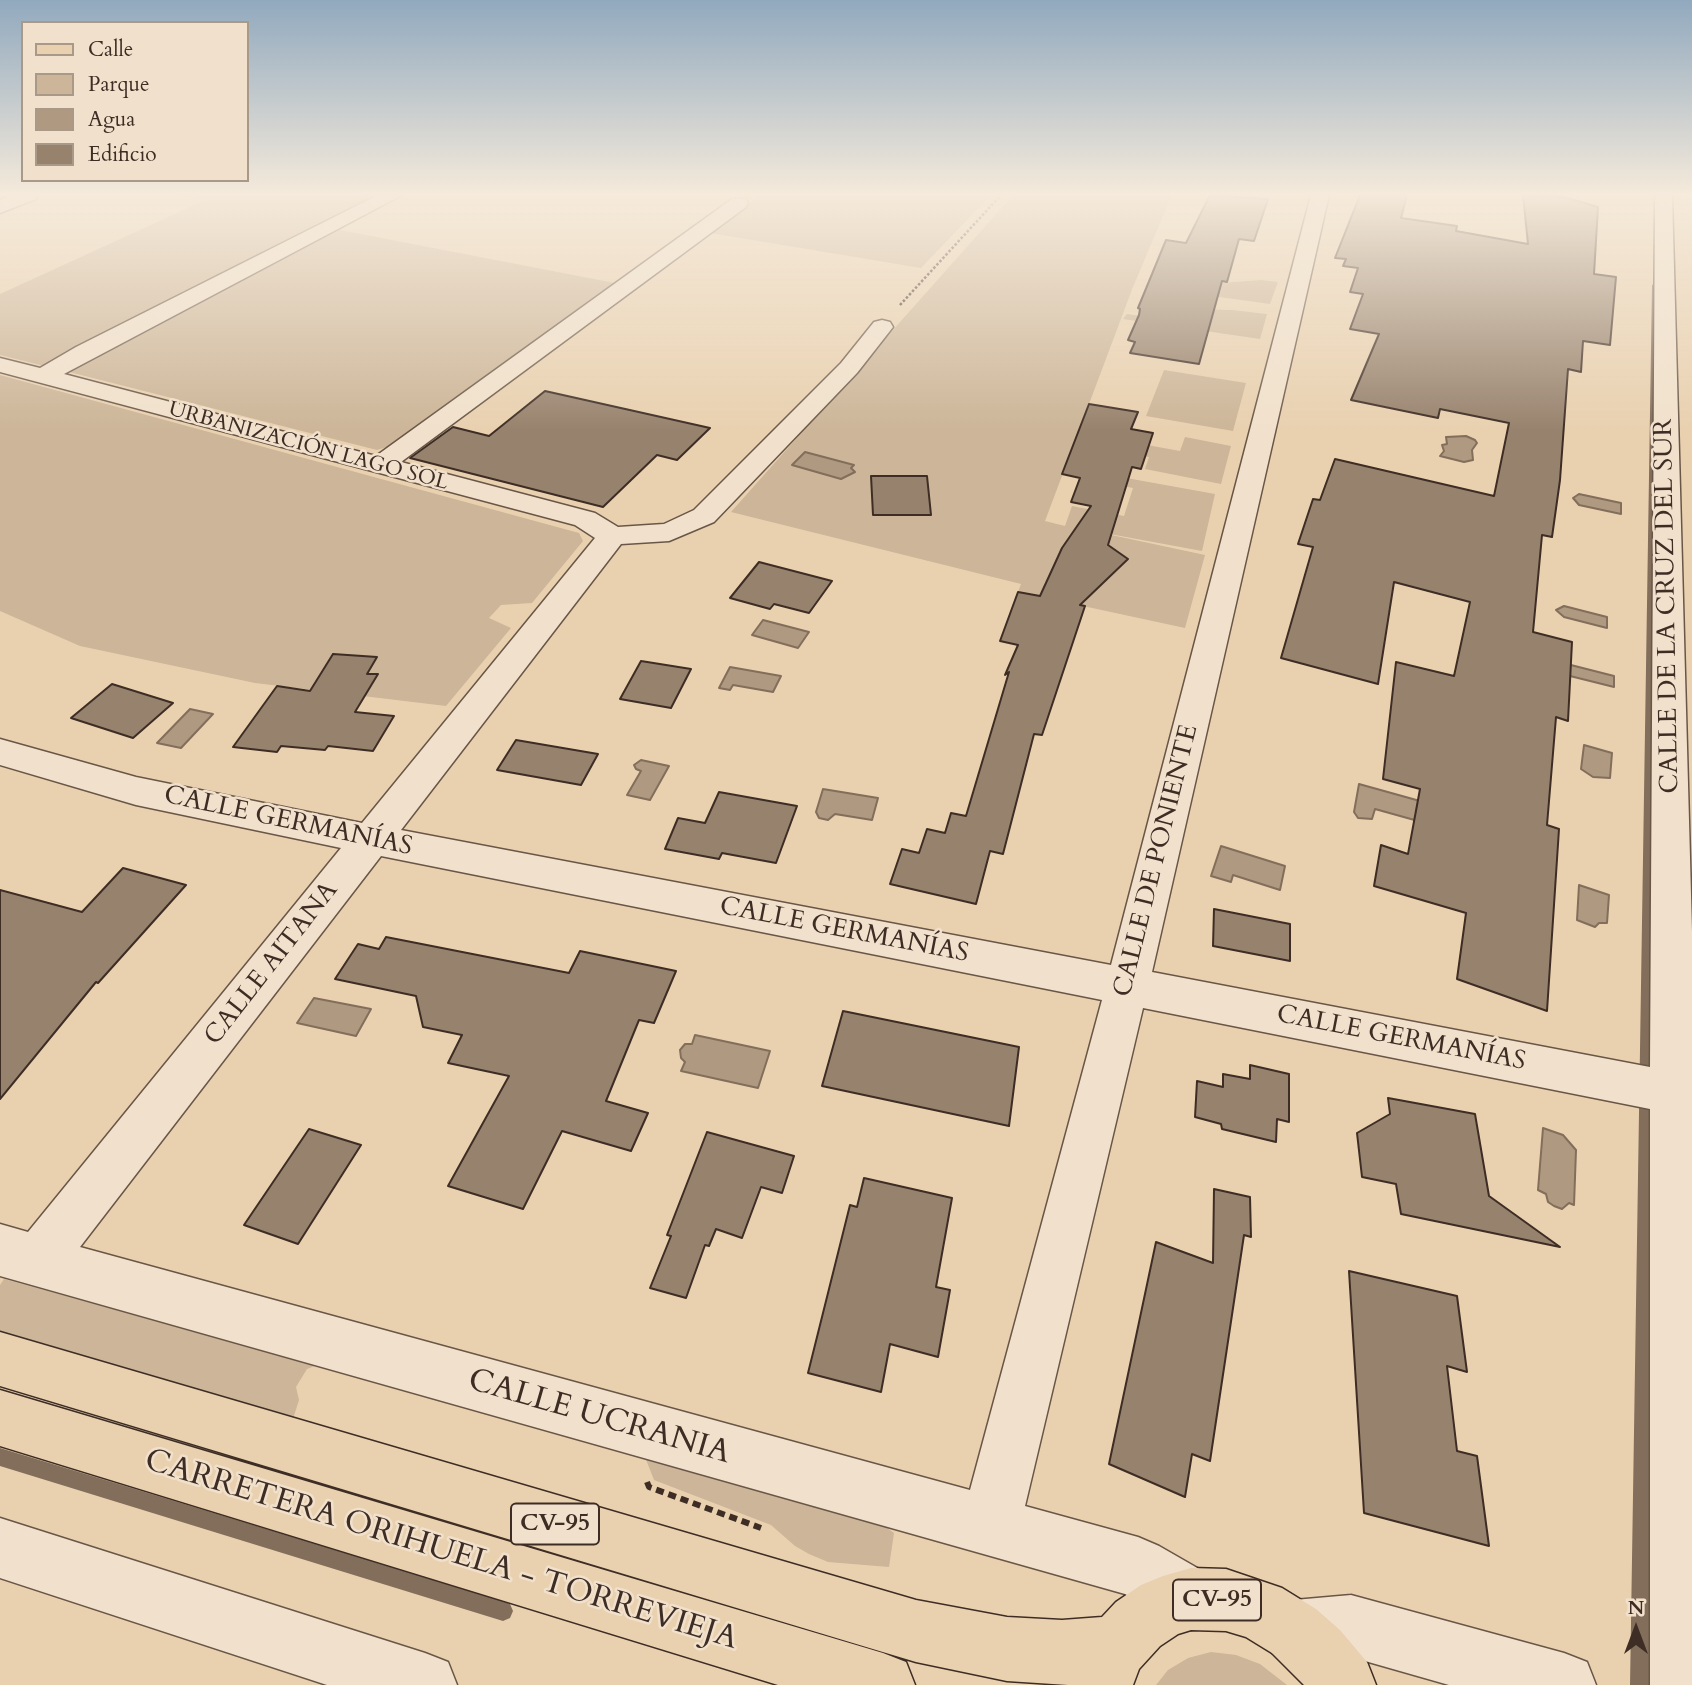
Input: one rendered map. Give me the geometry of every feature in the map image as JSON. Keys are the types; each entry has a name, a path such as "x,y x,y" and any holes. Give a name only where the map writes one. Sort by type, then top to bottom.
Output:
{"main road":[{"name":"CARRETERA ORIHUELA - TORREVIEJA","path":"0,1359 916,1631 1007,1649 1062,1652 1108,1666"},
{"name":"CARRETERA ORIHUELA - TORREVIEJA","path":"0,1418 883,1685"},
{"name":"CV-95","path":"1108,1666 1138,1624 1163,1607 1191,1599 1226,1600 1260,1610 1294,1631 1318,1652 1344,1685"}],"street":[{"path":"44,376 84,352 238,274"},
{"path":"380,465 645,274"},
{"name":"CALLE DE PONIENTE","path":"990,1526 1127,986 1301,274"},
{"name":"CALLE DE LA CRUZ DEL SUR","path":"1665,274 1682,1094 1682,1685"},
{"path":"612,536 669,532 704,516 849,369 881,327"},
{"name":"URBANIZACIÓN LAGO SOL","path":"0,365 585,519 612,536"},
{"name":"CALLE AITANA","path":"19,1255 371,839 612,536"},
{"name":"CALLE GERMANÍAS","path":"0,752 148,793 371,839 1682,1094"},
{"name":"CALLE UCRANIA","path":"19,1255 1138,1567 1191,1599"},
{"path":"0,1548 425,1685"},
{"path":"1294,1631 1351,1626 1563,1685"}],"path":[{"path":"881,327 930,274"}],"green space":[{"path":"44,274 222,274 44,366 0,355 0,294"},
{"path":"250,274 566,274 615,283 390,446 377,450 69,372 73,366"},
{"path":"943,274 1139,274 1045,521 1065,526 1072,506 1124,516 1133,488 1079,478 1082,470 1215,494 1202,551 1088,530 1205,555 1185,628 1018,592 1021,584 731,512"},
{"path":"1261,280 1278,282 1270,304 1190,293 1193,285"},
{"path":"1189,309 1267,314 1260,339 1123,319 1127,314 1183,322"},
{"path":"1164,370 1246,383 1233,431 1146,416"},
{"path":"0,375 579,533 583,541 532,603 501,605 489,618 511,628 446,706 255,683 80,646 0,611"},
{"path":"1185,437 1231,446 1221,484 1145,469 1149,457 1132,454 1136,443 1180,451"},
{"path":"4,1279 317,1365 307,1369 296,1387 299,1400 292,1422 0,1336 0,1285"},
{"path":"645,1457 879,1522 894,1533 889,1567 828,1562 809,1554 795,1546 771,1525 654,1480"},
{"path":"1211,1652 1236,1655 1260,1664 1287,1685 1156,1685 1168,1670 1188,1658"}],"water":[{"path":"1466,436 1475,440 1477,443 1472,450 1473,460 1464,462 1440,456 1444,451 1442,445 1447,444 1446,437"},
{"path":"805,452 854,465 851,468 855,472 841,479 792,465"},
{"path":"1579,494 1621,503 1621,514 1579,505 1573,498"},
{"path":"1564,606 1607,617 1607,628 1564,617 1556,610"},
{"path":"763,620 809,632 798,648 752,635"},
{"path":"1567,664 1614,676 1614,687 1566,675"},
{"path":"730,667 781,676 773,692 733,685 730,690 719,688"},
{"path":"190,709 213,714 181,748 157,743"},
{"path":"1584,745 1612,753 1610,778 1593,777 1581,769"},
{"path":"641,760 669,766 650,800 627,795 641,771 634,765"},
{"path":"1359,784 1420,801 1418,821 1375,809 1372,819 1358,818 1354,812"},
{"path":"823,789 878,798 872,820 835,814 828,820 819,818 816,812"},
{"path":"1221,846 1285,866 1280,890 1233,875 1231,882 1211,876"},
{"path":"1579,885 1609,895 1607,923 1599,923 1595,927 1577,920"},
{"path":"314,998 371,1009 356,1036 297,1023"},
{"path":"695,1035 770,1051 758,1088 681,1071 685,1062 681,1058 680,1050 685,1044 692,1044"},
{"path":"1543,1128 1563,1135 1576,1150 1574,1205 1569,1203 1562,1209 1548,1202 1546,1194 1538,1190"}],"building":[{"path":"1152,274 1229,274 1227,282 1222,281 1199,364 1130,353 1135,342 1128,340 1139,315 1138,308"},
{"path":"1356,274 1594,274 1616,277 1610,345 1583,341 1581,372 1568,369 1560,480 1552,537 1542,535 1533,632 1572,642 1568,721 1556,717 1547,825 1559,829 1547,1011 1457,979 1466,913 1374,886 1381,845 1408,854 1420,789 1383,779 1396,662 1454,676 1470,602 1394,582 1378,684 1281,658 1313,547 1298,544 1313,499 1320,500 1335,459 1494,496 1509,423 1440,409 1438,418 1351,400 1379,334 1350,329 1363,294 1350,292"},
{"path":"545,391 710,428 677,460 657,455 603,507 410,458 453,427 489,436"},
{"path":"1089,404 1138,412 1131,429 1153,433 1141,469 1132,467 1108,545 1128,559 1080,605 1085,606 1042,735 1034,734 1003,854 990,851 976,904 890,884 902,849 919,853 927,829 945,833 951,813 966,816 1009,672 1005,675 1018,645 1000,641 1018,592 1040,596 1062,548 1091,506 1071,502 1080,478 1062,474"},
{"path":"871,476 927,476 931,515 873,515"},
{"path":"759,562 832,581 809,613 774,604 770,609 730,598"},
{"path":"333,654 377,657 367,674 378,674 355,712 394,716 373,751 328,746 325,750 281,746 277,752 233,747 277,686 310,691"},
{"path":"641,661 691,669 671,708 620,699"},
{"path":"112,684 173,703 133,738 71,718"},
{"path":"516,740 598,754 581,785 497,770"},
{"path":"719,792 797,806 776,863 722,853 719,859 665,849 678,818 705,823"},
{"path":"123,868 186,885 98,983 96,982 0,1099 0,890 82,912"},
{"path":"1214,909 1290,924 1290,961 1213,946"},
{"path":"386,937 569,973 580,951 676,971 654,1023 639,1020 606,1101 648,1113 631,1151 562,1131 523,1209 448,1186 509,1076 448,1063 462,1035 423,1027 416,996 335,979 358,944 379,949"},
{"path":"843,1011 1019,1047 1009,1126 822,1086"},
{"path":"1250,1065 1289,1074 1289,1122 1277,1119 1276,1142 1222,1129 1221,1124 1195,1117 1197,1081 1223,1087 1223,1074 1250,1079"},
{"path":"1388,1098 1475,1114 1489,1196 1560,1247 1401,1214 1396,1184 1362,1177 1357,1133 1390,1114"},
{"path":"309,1129 361,1145 298,1244 244,1225"},
{"path":"707,1132 794,1156 782,1193 761,1187 742,1238 716,1229 709,1246 705,1245 686,1298 650,1288 671,1236 667,1235"},
{"path":"864,1178 952,1198 936,1287 950,1290 938,1357 890,1344 881,1392 808,1373 850,1205 857,1207"},
{"path":"1214,1189 1250,1197 1251,1237 1244,1235 1210,1461 1192,1454 1185,1497 1109,1464 1156,1242 1213,1263"},
{"path":"1349,1271 1457,1296 1467,1372 1447,1366 1457,1451 1477,1456 1489,1546 1364,1513"}],"waterway":[{"path":"1640,1685 1655,285"},
{"path":"0,1457 503,1611"}]}
